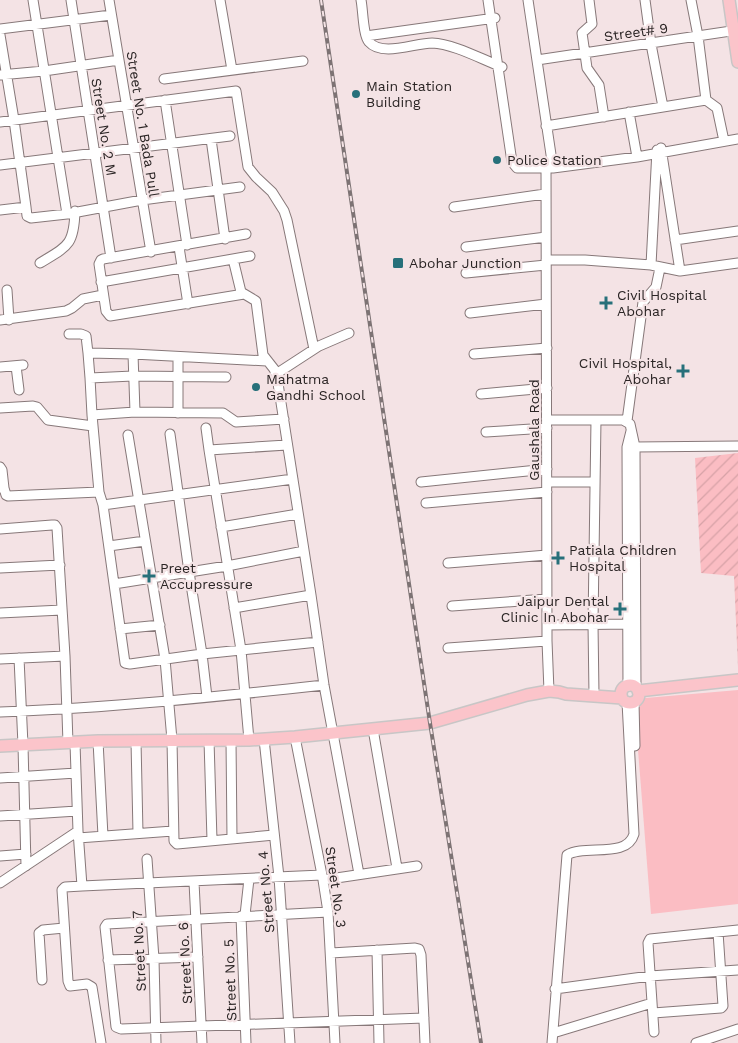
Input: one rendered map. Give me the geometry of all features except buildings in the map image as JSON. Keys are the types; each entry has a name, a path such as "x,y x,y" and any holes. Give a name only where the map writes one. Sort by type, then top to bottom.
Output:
{"main road":[{"path":"729,0 736,28"},
{"path":"735,0 738,62"},
{"path":"631,694 738,680"},
{"path":"0,746 172,740 249,740 296,737 430,723 527,695 566,688 631,694 738,686"}],"street":[{"path":"32,0 58,159 74,229 70,242 40,263"},
{"name":"Street No. 2 M","path":"71,0 111,258"},
{"name":"Street No. 1 Bada Pull","path":"109,0 151,252"},
{"path":"220,0 232,70"},
{"path":"362,0 366,36 369,42 381,49 432,43 460,50 500,66"},
{"path":"488,0 493,18 517,160 520,163 550,166 637,155 723,138 738,133"},
{"path":"493,0 493,18"},
{"name":"Gaushala Road","path":"528,0 538,60 550,166 545,194 548,424 547,641 554,691"},
{"path":"589,0 592,24 582,31 584,53 588,70 599,85 604,116"},
{"path":"645,0 663,107"},
{"path":"691,0 698,36 706,100"},
{"path":"0,29 37,26 111,15"},
{"path":"366,36 493,18"},
{"name":"Street# 9","path":"538,60 651,44 736,28"},
{"path":"0,35 3,74 14,120 27,216 31,218 71,213 142,200 240,187"},
{"path":"3,74 44,71 119,60"},
{"path":"164,79 303,62"},
{"path":"0,122 236,91 248,167 256,178 272,192 284,211 314,349"},
{"path":"164,100 179,195 183,246 182,267 188,304"},
{"path":"546,126 706,100 717,108 723,138"},
{"path":"629,112 637,155"},
{"path":"0,165 230,136"},
{"path":"723,138 738,138"},
{"path":"211,139 225,239"},
{"path":"659,151 680,271"},
{"path":"631,624 635,447 632,430 627,421 644,302 656,287 659,151"},
{"path":"454,207 545,194"},
{"path":"0,210 26,207"},
{"path":"674,240 738,231"},
{"path":"246,234 101,260 103,295 106,311 110,316 244,294 256,301 262,352 276,374 332,734 359,874"},
{"path":"466,247 546,237"},
{"path":"101,282 250,256"},
{"path":"233,258 240,288 244,294"},
{"path":"466,273 585,260 655,266 680,271 738,263"},
{"path":"7,290 5,320 66,311 83,299 103,295"},
{"path":"470,312 546,304"},
{"path":"276,374 314,349 349,333"},
{"path":"69,334 86,336 99,492 103,505 126,663 318,642"},
{"path":"474,354 547,348"},
{"path":"88,353 267,361"},
{"path":"133,354 135,412"},
{"path":"178,357 178,412"},
{"path":"0,367 19,366 19,390"},
{"path":"90,378 133,376 226,377"},
{"path":"481,394 547,388"},
{"path":"0,408 33,406 37,407 48,420 93,426"},
{"path":"92,415 178,412 223,414 236,422 284,419"},
{"path":"486,432 596,420 627,421"},
{"path":"594,692 596,420"},
{"path":"206,428 241,650 249,740"},
{"path":"552,1043 566,870 570,861 576,857 632,847 638,840 639,834 631,694 627,447 632,430"},
{"path":"170,434 207,697"},
{"path":"128,435 160,625 170,701 174,841 178,844 274,835"},
{"path":"209,450 287,445"},
{"path":"635,447 738,446"},
{"path":"0,467 2,470 2,488 8,496 99,492"},
{"path":"421,482 548,469"},
{"path":"103,505 293,479"},
{"path":"547,482 595,482"},
{"path":"426,503 547,492"},
{"path":"221,527 298,514"},
{"path":"0,529 55,525 58,532 67,710 76,773 82,886"},
{"path":"109,546 145,541"},
{"path":"114,584 227,566 304,551"},
{"path":"448,563 547,556"},
{"path":"0,568 60,565"},
{"path":"234,608 312,596"},
{"path":"452,606 547,599"},
{"path":"0,613 62,610"},
{"path":"547,625 631,624"},
{"path":"120,629 160,625"},
{"path":"448,648 547,641"},
{"path":"0,659 65,656"},
{"path":"19,658 26,866"},
{"path":"0,712 67,710 324,685"},
{"path":"373,729 397,868"},
{"name":"Street No. 3","path":"296,737 328,912 335,1043"},
{"name":"Street No. 4","path":"264,739 279,877 290,1043"},
{"path":"209,740 212,840"},
{"path":"231,740 232,838"},
{"path":"136,741 138,833"},
{"path":"98,742 102,836"},
{"path":"0,778 76,773"},
{"path":"0,816 77,811"},
{"path":"0,883 78,834 102,836 174,831"},
{"path":"0,856 26,854"},
{"name":"Street No. 7","path":"147,859 154,959 156,1043"},
{"path":"101,1043 92,987 87,984 70,986 68,984 62,890 65,887 279,877 323,878 417,866"},
{"name":"Street No. 5","path":"246,1043 243,916 249,879"},
{"name":"Street No. 6","path":"194,882 202,1043"},
{"path":"328,912 109,923 106,925 108,960 117,1028 424,1018"},
{"path":"42,980 38,935 43,930 64,928"},
{"path":"654,1032 648,943 650,939 738,930"},
{"path":"653,1013 720,1008 724,1004 718,932"},
{"path":"331,953 419,949 421,955 425,1043"},
{"path":"377,950 379,1043"},
{"path":"108,960 198,957"},
{"path":"556,989 650,976 738,970"},
{"path":"553,1033 652,1003"},
{"path":"696,1043 712,1040 738,1029"}],"shaded area":[{"path":"738,453 738,668 734,576 701,573 695,458"},
{"path":"738,690 738,904 651,914 634,699"}],"railway":[{"path":"321,0 430,723 481,1043"}],"place":[{"name":"Main Station Building","path":"356,94"},
{"name":"Police Station","path":"497,160"},
{"name":"Abohar Junction","path":"398,263"},
{"name":"Civil Hospital Abohar","path":"606,303"},
{"name":"Civil Hospital, Abohar","path":"683,371"},
{"name":"Mahatma Gandhi School","path":"256,387"},
{"name":"Patiala Children Hospital","path":"558,558"},
{"name":"Preet Accupressure","path":"149,576"},
{"name":"Jaipur Dental Clinic In Abohar","path":"620,609"}]}
